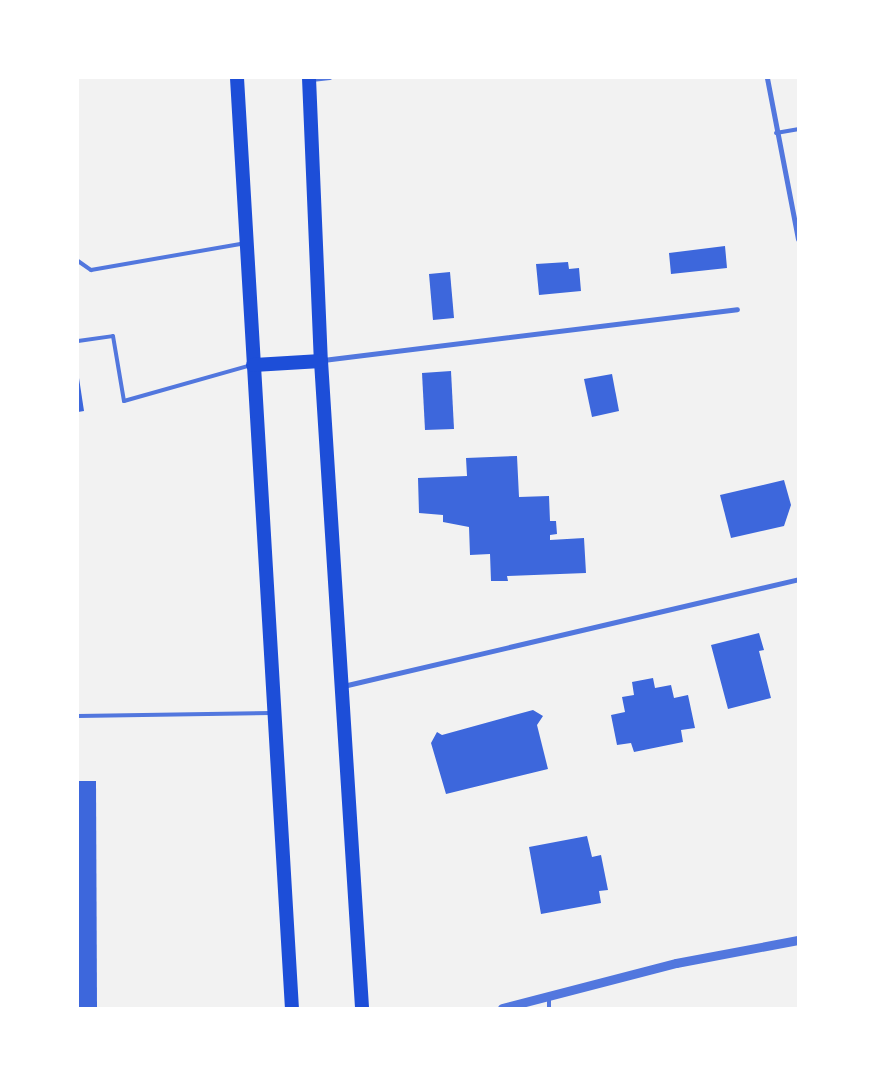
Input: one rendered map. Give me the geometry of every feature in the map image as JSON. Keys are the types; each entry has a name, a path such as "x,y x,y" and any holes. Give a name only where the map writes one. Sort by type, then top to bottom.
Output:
{"highway":[{"path":"238,78 273,713 292,1008"},
{"path":"309,79 321,361 362,1008"},
{"path":"253,364 321,361"}],"street":[{"path":"767,78 776,133 798,239"},
{"path":"321,361 737,309"},
{"path":"343,686 798,578"},
{"path":"502,1008 550,994 676,963 798,940"}],"lane":[{"path":"309,79 330,78"},
{"path":"776,133 798,129"},
{"path":"78,261 91,270 247,242"},
{"path":"78,341 113,336 124,401 253,364"},
{"path":"78,716 273,713"},
{"path":"550,994 550,1008"}],"building":[{"path":"725,246 727,268 671,274 669,253"},
{"path":"568,262 569,269 579,268 581,291 539,295 536,264"},
{"path":"450,272 454,318 433,320 429,274"},
{"path":"451,371 454,429 425,430 422,373"},
{"path":"612,374 619,411 592,417 584,379"},
{"path":"78,378 84,411 78,412"},
{"path":"517,456 519,497 549,496 550,521 556,521 557,534 550,535 550,540 584,538 586,573 507,576 508,581 491,581 490,554 470,555 469,527 443,522 443,515 419,513 418,478 467,476 466,458"},
{"path":"784,480 791,505 784,526 731,538 720,495"},
{"path":"759,633 764,650 759,651 771,698 728,709 711,645"},
{"path":"653,678 655,688 671,685 674,698 688,695 695,728 681,730 683,742 634,752 631,743 617,745 611,715 625,712 622,697 634,695 632,682"},
{"path":"533,710 543,716 537,725 548,769 446,794 431,743 437,732 442,735"},
{"path":"78,781 96,781 97,1008 78,1008"},
{"path":"587,836 592,857 601,855 608,890 599,891 601,903 541,914 529,847"}]}
